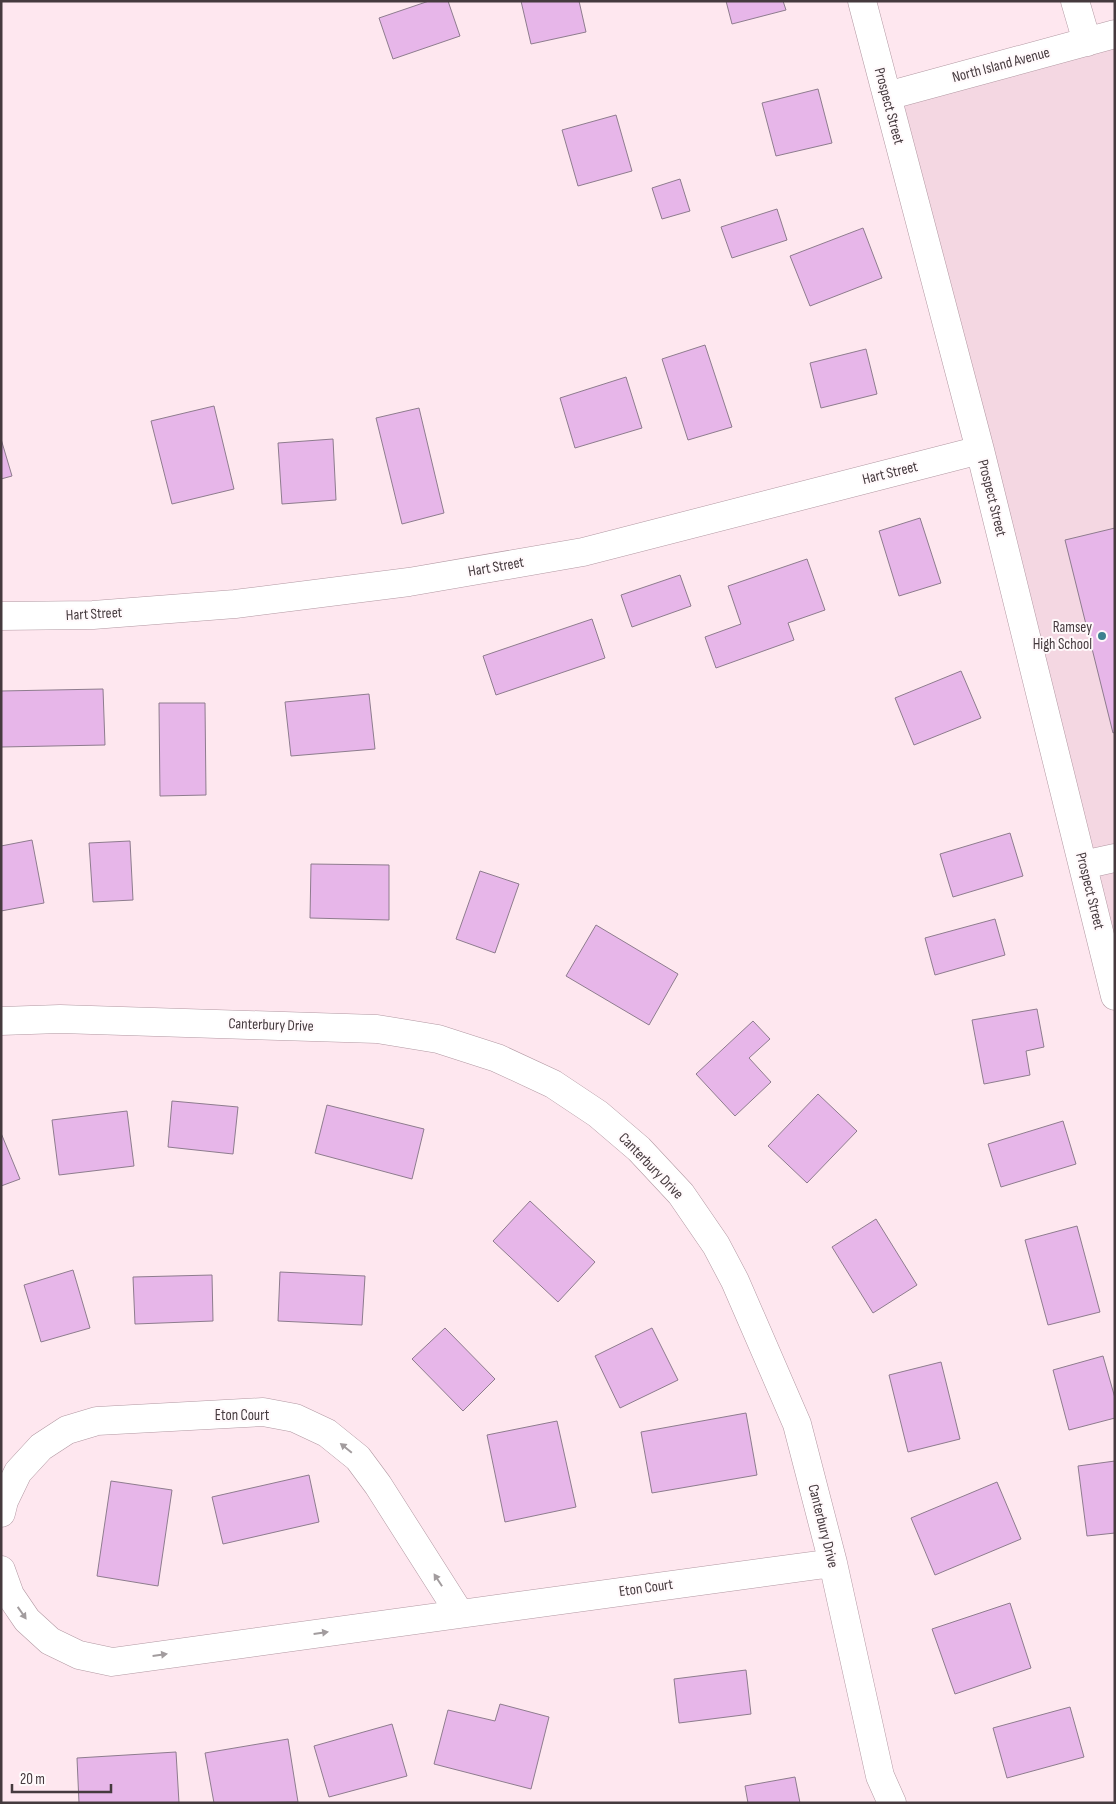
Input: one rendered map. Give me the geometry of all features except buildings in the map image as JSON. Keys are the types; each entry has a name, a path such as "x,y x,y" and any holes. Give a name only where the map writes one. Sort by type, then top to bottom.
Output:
{"street":[{"name":"Prospect Street","path":"862,1 980,450 1115,996"},
{"path":"1075,1 1087,42"},
{"name":"North Island Avenue","path":"887,96 1115,34"},
{"name":"Hart Street","path":"1,616 92,615 234,604 409,582 583,552 980,450"},
{"path":"1083,865 1115,858"},
{"name":"Canterbury Drive","path":"1,1021 60,1019 377,1029 438,1039 497,1058 560,1089 598,1114 639,1149 681,1194 716,1245 734,1281 797,1424 833,1562 880,1776 892,1803"},
{"name":"Eton Court","path":"1,1513 4,1501 18,1472 40,1447 67,1430 98,1421 224,1414 263,1412 295,1418 327,1433 358,1458 378,1485 460,1614"},
{"name":"Eton Court","path":"1,1570 10,1595 27,1620 50,1641 79,1655 112,1662 833,1562"}],"shaded area":[{"path":"1115,34 1115,996 887,96"}],"place":[{"name":"Ramsey High School","path":"1102,636"}]}
